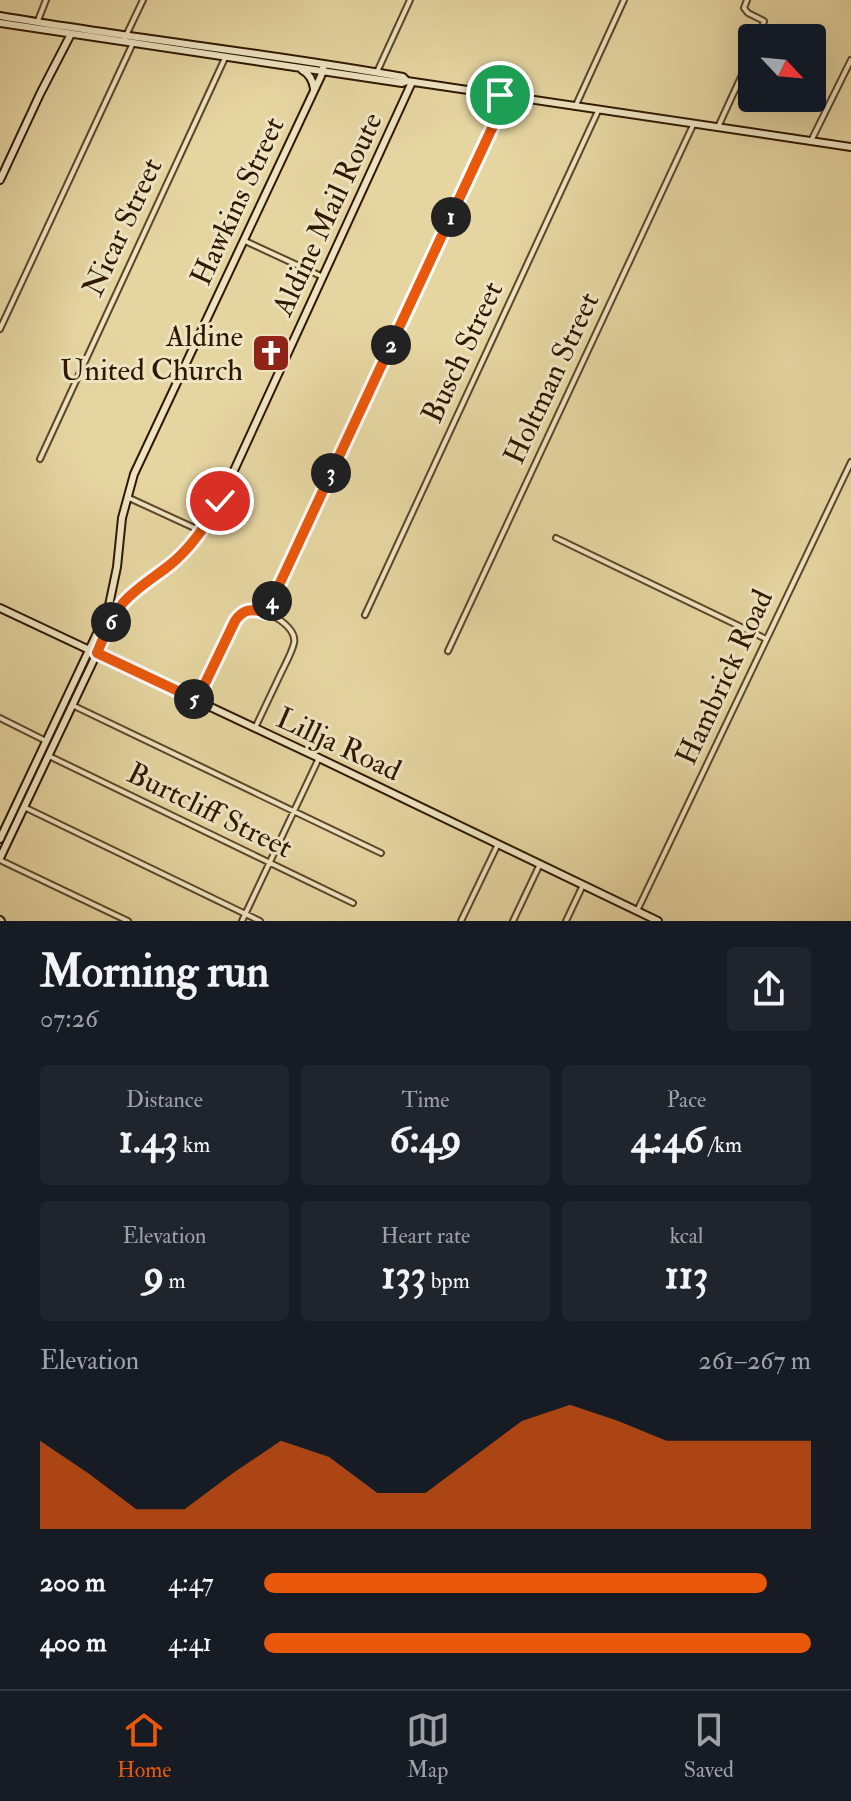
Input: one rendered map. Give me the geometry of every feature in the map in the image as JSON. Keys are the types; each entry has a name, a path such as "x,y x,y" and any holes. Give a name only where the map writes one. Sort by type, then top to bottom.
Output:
{"main road":[{"path":"0,16 125,39"},
{"path":"0,23 377,72 403,77 410,82"},
{"path":"0,180 71,34"},
{"path":"134,40 225,58 324,67 402,83 576,105 851,147"},
{"path":"295,66 307,73 314,89"},
{"name":"Hawkins Street","path":"103,621 112,594 122,518 134,474 324,67"},
{"name":"Aldine Mail Route","path":"0,839 49,756 107,628 121,605 174,562 201,531 220,501 410,82"},
{"name":"Lillja Road","path":"0,608 658,921"},
{"name":"Aldine Mail Route","path":"0,859 46,741 103,621"}],"street":[{"path":"37,23 46,0"},
{"path":"125,39 143,0"},
{"path":"377,72 410,0"},
{"path":"576,105 624,0"},
{"path":"747,0 744,8 764,21 763,24"},
{"path":"0,329 134,40"},
{"name":"Nicar Street","path":"40,459 225,58"},
{"path":"811,141 851,60"},
{"path":"718,127 738,83"},
{"path":"266,613 507,96"},
{"name":"Busch Street","path":"365,615 599,109"},
{"name":"Holtman Street","path":"448,651 694,123"},
{"path":"243,240 323,277"},
{"name":"Hambrick Road","path":"637,911 851,462"},
{"path":"127,497 201,531"},
{"path":"556,538 766,639"},
{"path":"197,700 240,613 256,609 266,613 288,626 295,639 255,728"},
{"path":"72,705 381,853"},
{"path":"0,718 46,741"},
{"name":"Burtcliff Street","path":"49,756 353,903"},
{"path":"242,921 319,758"},
{"path":"20,806 260,921"},
{"path":"461,921 498,844"},
{"path":"0,859 128,921"},
{"path":"513,921 540,864"},
{"path":"566,921 583,885"}],"place":[{"name":"Aldine United Church","path":"271,353"}],"route":[{"path":"220,501 185,551 121,605 97,653 197,700 240,613 256,609 266,613 507,96 500,95"}]}
